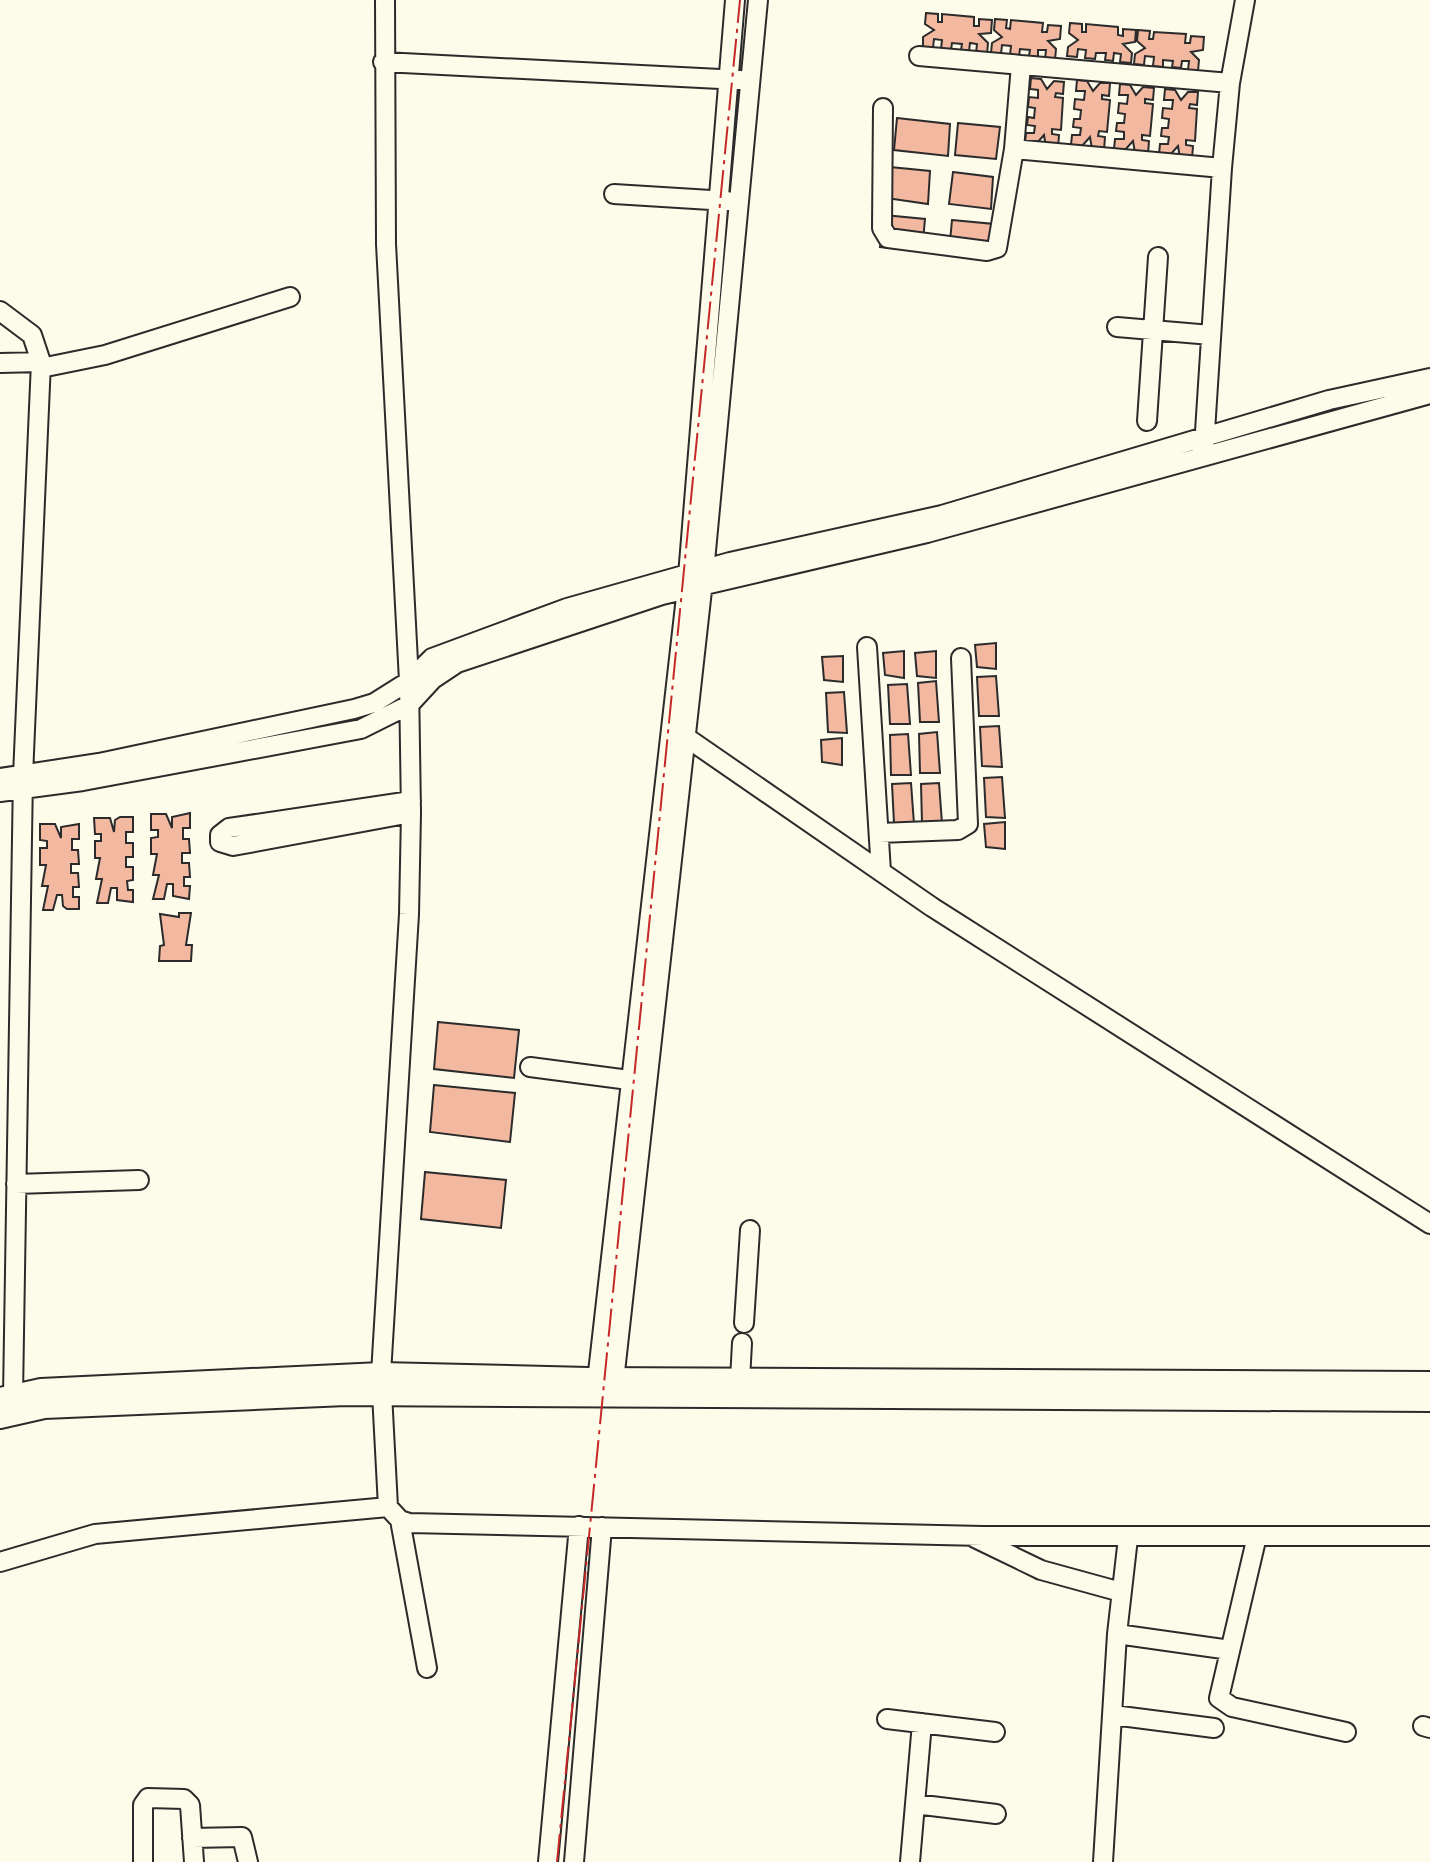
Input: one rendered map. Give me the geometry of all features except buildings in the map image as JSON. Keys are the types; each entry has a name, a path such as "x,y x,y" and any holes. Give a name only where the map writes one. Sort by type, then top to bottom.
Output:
{"main road":[{"path":"605,1388 740,1380 1430,1383"},
{"path":"0,1417 44,1407 381,1384"},
{"path":"7,1398 41,1390 381,1384 1430,1400"}],"street":[{"path":"385,0 386,244 409,681 411,807 409,914 381,1384 384,1485 394,1514 427,1668"},
{"path":"695,580 735,0"},
{"path":"605,1388 739,202 758,0"},
{"path":"1204,447 1222,168 1230,83 1245,0"},
{"path":"919,56 1230,83"},
{"path":"383,62 751,80"},
{"path":"883,108 882,228 888,238 987,251 997,248 1014,149 1021,65"},
{"path":"1014,149 1222,168"},
{"path":"614,194 739,202"},
{"path":"1147,421 1158,257"},
{"path":"0,363 41,365 105,355 290,297"},
{"path":"0,311 32,335 41,365 23,783 16,1184 7,1398"},
{"path":"1117,327 1211,335"},
{"path":"1204,447 1329,400 1430,378"},
{"path":"0,778 23,783 361,729 409,705 433,679 457,663 695,580 730,562 942,515 1204,447 1430,394"},
{"path":"0,792 23,783 374,703 409,681 426,663 443,653 567,608 695,580"},
{"path":"867,647 881,872"},
{"path":"879,833 958,830 968,824 961,658"},
{"path":"678,732 881,872 1430,1224"},
{"path":"605,1388 629,1080 678,732"},
{"path":"411,807 233,846 220,842 220,835 229,828 411,807"},
{"path":"530,1067 629,1080"},
{"path":"16,1184 139,1180"},
{"path":"744,1323 750,1230"},
{"path":"740,1380 742,1343"},
{"path":"0,1562 95,1534 394,1514 602,1527 969,1535 1128,1538 1430,1536"},
{"path":"548,1862 579,1526"},
{"path":"574,1862 602,1527"},
{"path":"969,1535 1041,1570 1121,1592"},
{"path":"1257,1536 1219,1698 1224,1703 1346,1732"},
{"path":"1103,1862 1117,1634 1128,1538"},
{"path":"1117,1634 1230,1650"},
{"path":"1113,1715 1214,1728"},
{"path":"887,1719 995,1732"},
{"path":"910,1862 922,1723"},
{"path":"143,1862 143,1805 148,1798 184,1799 190,1805 194,1862"},
{"path":"915,1804 996,1814"},
{"path":"192,1838 242,1837 248,1862"}],"power":[{"path":"557,1862 740,0"}]}
